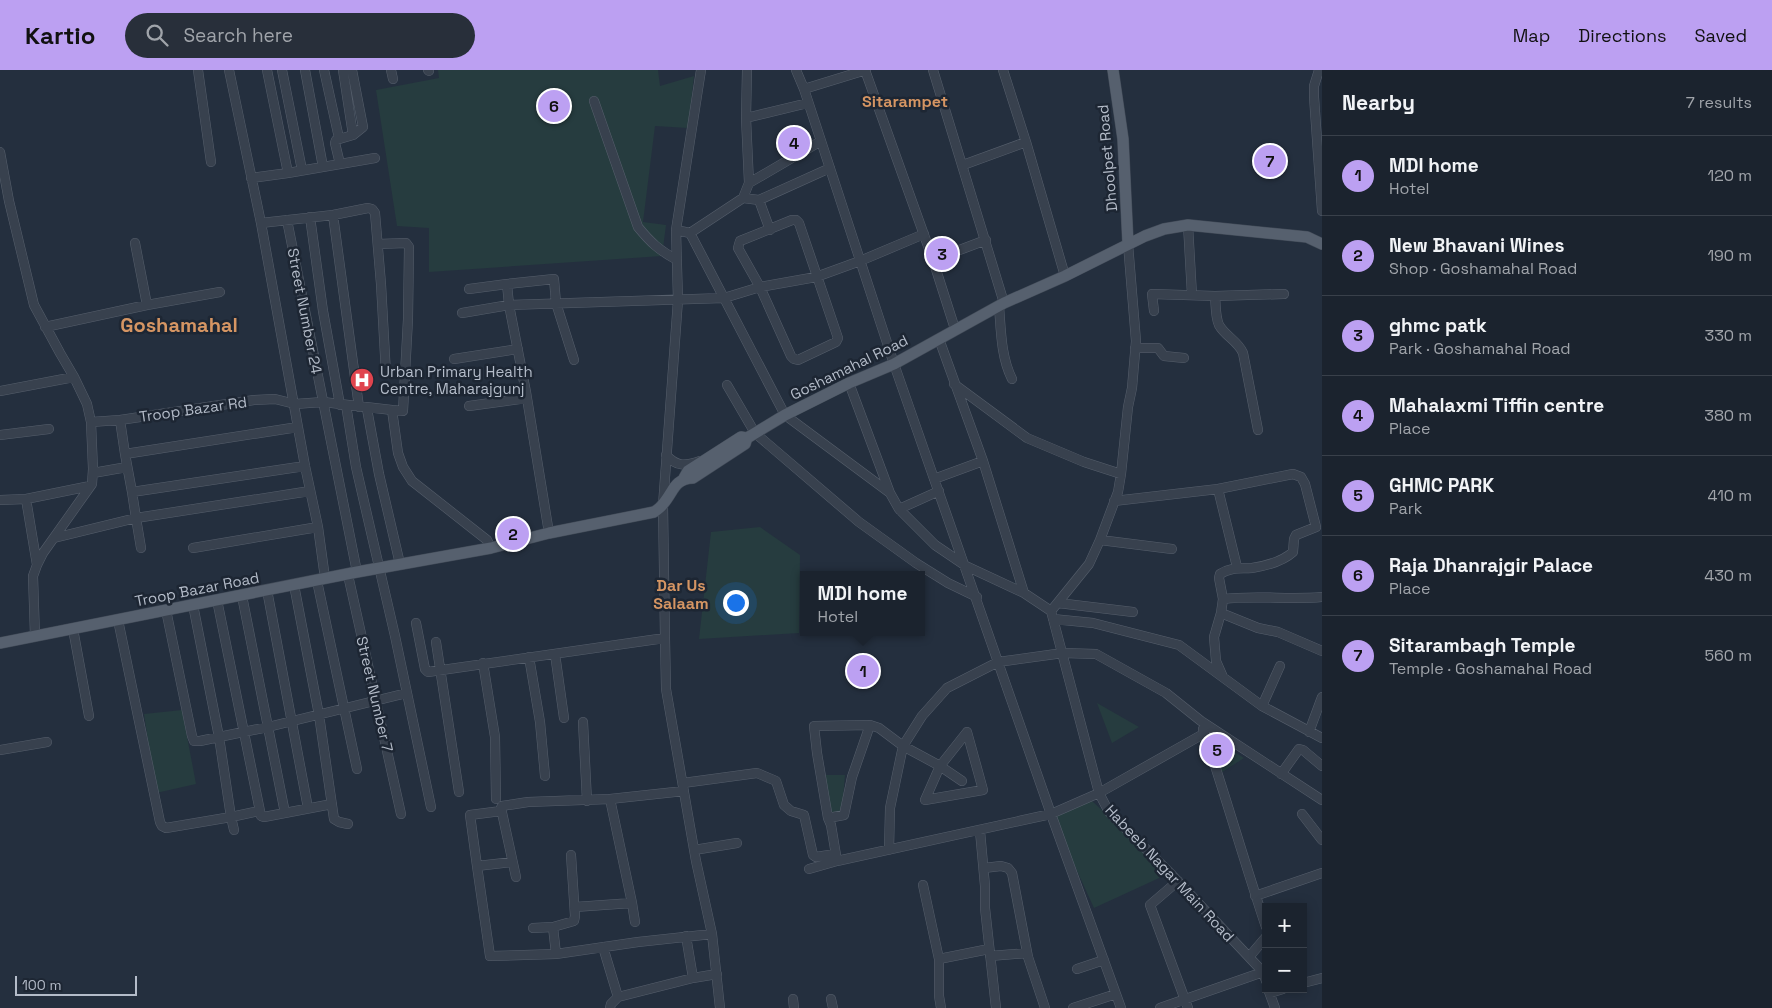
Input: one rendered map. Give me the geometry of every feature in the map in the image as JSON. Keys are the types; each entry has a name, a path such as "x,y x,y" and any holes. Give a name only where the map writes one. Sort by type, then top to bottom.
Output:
{"main road":[{"name":"Dhoolpet Road","path":"1113,70 1123,139 1128,244"},
{"name":"Goshamahal Road","path":"400,564 491,548 548,533 654,512 663,504 675,485 684,478 693,478 745,444 751,436 785,415 849,383 894,364 1002,305 1128,244 1164,230 1188,225 1306,237 1322,244"},
{"path":"684,478 688,471 741,437 751,436"},
{"name":"Troop Bazar Road","path":"0,643 400,564"}],"street":[{"path":"198,70 211,162"},
{"path":"229,70 261,223 305,466 318,527 321,580 356,769"},
{"path":"268,70 288,173"},
{"path":"282,70 302,170"},
{"path":"305,70 323,167"},
{"path":"324,70 339,138"},
{"path":"342,70 353,135"},
{"path":"340,164 336,140 353,135 363,127 352,70"},
{"path":"700,70 676,230 678,300 663,504 666,689 694,850 712,934 720,1008"},
{"path":"676,230 690,233 743,198 749,183 746,118 747,70"},
{"path":"796,70 804,89 894,364 977,597 1051,814 1121,1008"},
{"path":"804,89 865,70 924,234 955,329"},
{"path":"933,70 986,240 1002,305 1003,345 1006,368 1012,379"},
{"path":"1003,70 1065,276"},
{"path":"1319,70 1314,86 1314,97 1322,211"},
{"path":"594,100 638,226 650,242 659,250 677,260"},
{"path":"746,118 808,103"},
{"path":"749,183 821,141"},
{"path":"963,165 1026,142"},
{"path":"0,152 9,201 34,305 74,377 87,404 91,422 93,473 90,486 43,553 33,576 35,636"},
{"path":"251,178 375,158"},
{"path":"743,198 759,200 830,168"},
{"path":"759,200 770,230"},
{"path":"261,223 372,209 375,213 378,244 386,374"},
{"path":"333,214 363,408 400,564"},
{"path":"310,217 322,311 431,807"},
{"name":"Street Number 24","path":"286,220 346,514 352,573"},
{"path":"796,220 799,224 816,277 838,338 836,342 798,360 791,356 760,287 738,248 738,244 740,241 796,220"},
{"path":"1188,225 1192,295"},
{"path":"690,233 785,415 890,493"},
{"path":"462,313 509,306 556,303 724,298 760,287 816,277 924,234"},
{"path":"933,260 986,240"},
{"path":"135,243 147,305"},
{"path":"378,244 406,243 409,247 408,319 403,411 392,410 398,453 403,467 412,481 487,540 491,548"},
{"path":"1052,615 1058,603 1089,564 1114,501 1121,474 1135,348 1128,244"},
{"path":"469,289 554,279 556,303 574,360"},
{"path":"507,284 509,306 527,398 548,533"},
{"path":"45,327 147,305 220,292"},
{"path":"1154,311 1152,294 1215,296 1284,294"},
{"path":"1215,296 1217,318 1220,326 1241,347 1243,353 1258,430"},
{"path":"939,339 983,461 1024,593"},
{"path":"1135,348 1158,348 1164,356 1184,358"},
{"path":"454,359 518,349"},
{"path":"0,392 74,377"},
{"path":"849,383 890,493 899,509 935,545 966,566 1024,593 1052,615 1093,623 1179,645 1262,706 1322,738"},
{"path":"954,384 1027,438 1084,462 1121,474"},
{"path":"727,385 751,436 894,548 948,583 977,597"},
{"path":"469,406 527,398"},
{"name":"Troop Bazar Rd","path":"91,422 120,420 254,400 275,399 295,404 323,402 392,410"},
{"path":"120,420 141,548"},
{"path":"125,454 298,427"},
{"path":"0,435 49,429"},
{"path":"666,455 674,463 678,464 709,458"},
{"path":"934,479 983,461"},
{"path":"132,492 305,466"},
{"path":"93,473 127,467"},
{"path":"1114,501 1218,489 1293,474 1301,477 1306,484 1319,526 1296,535 1294,552 1288,557 1250,568 1237,567 1220,574 1223,599 1214,637 1216,661 1224,678"},
{"path":"0,500 26,499 90,486"},
{"path":"1218,489 1237,567"},
{"path":"54,538 136,518 310,491"},
{"path":"899,509 939,491"},
{"path":"26,499 37,565"},
{"path":"193,548 318,527"},
{"path":"1100,540 1172,549"},
{"name":"Street Number 7","path":"352,573 401,814"},
{"path":"294,585 320,715 334,819 348,824"},
{"path":"268,590 308,808"},
{"path":"242,596 284,812"},
{"path":"1223,599 1244,596 1280,599 1322,597"},
{"path":"217,600 259,810 262,817 332,804"},
{"path":"1058,603 1133,612"},
{"path":"193,605 219,737 234,830"},
{"path":"166,610 194,741 292,722 407,693"},
{"path":"1221,612 1258,628 1278,632 1322,651"},
{"name":"Habeeb Nagar Main Road","path":"1052,615 1099,793 1109,812 1178,881 1262,971"},
{"path":"118,620 162,826 166,828 232,817 259,810"},
{"path":"416,623 425,669 428,672 665,638"},
{"path":"73,628 89,716"},
{"path":"436,642 459,792"},
{"path":"889,850 890,808 903,746 922,716 947,688 998,662 1062,653 1096,654 1166,693 1200,721 1322,800"},
{"path":"554,654 564,718"},
{"path":"529,657 540,722 545,776"},
{"path":"483,663 495,736 496,799"},
{"path":"1262,706 1280,666"},
{"path":"1309,732 1322,697"},
{"path":"1200,721 1222,782 1262,915"},
{"path":"583,722 587,801"},
{"path":"836,857 817,753 814,726 870,725 879,728 903,746 940,766 962,781"},
{"path":"828,818 844,815 852,777 870,725"},
{"path":"967,732 983,790 925,800 940,766 967,732"},
{"path":"516,877 501,811 502,806 528,802 610,799 757,773 776,781 784,804 791,811 804,815 813,855 816,857 836,857 889,850 1051,814 1099,793 1204,733"},
{"path":"0,750 47,742"},
{"path":"1281,774 1299,750 1303,750 1322,766"},
{"path":"610,799 635,922"},
{"path":"501,811 470,815 490,956 556,954 712,934"},
{"path":"1302,814 1322,840"},
{"path":"980,831 984,868 985,908 996,1008"},
{"path":"694,850 737,843"},
{"path":"533,928 553,927 574,921 575,907 571,855"},
{"path":"809,869 836,857"},
{"path":"477,866 512,862"},
{"path":"984,868 1001,866 1008,868 1012,873 1027,953 1045,1008"},
{"path":"1256,896 1322,873"},
{"path":"1178,881 1150,905 1187,1004"},
{"path":"922,885 939,959 939,996 941,1008"},
{"path":"575,907 632,903"},
{"path":"553,927 556,954"},
{"path":"686,936 693,978"},
{"path":"1249,957 1262,942"},
{"path":"603,947 618,997"},
{"path":"939,959 990,952 1027,953"},
{"path":"1077,969 1104,960"},
{"path":"1160,1008 1187,1004 1262,972"},
{"path":"610,1008 610,1004 618,997 693,978 717,974"},
{"path":"1307,982 1322,978"},
{"path":"1270,993 1275,1008"},
{"path":"1073,1008 1116,994"}],"green space":[{"path":"438,70 658,70 660,86 694,76 688,128 655,126 643,222 666,225 662,256 429,272 429,228 397,226 376,90 439,78"},
{"path":"760,527 800,555 799,633 699,639 711,532"},
{"path":"1097,703 1139,727 1112,743"},
{"path":"182,710 196,784 156,793 144,714"},
{"path":"1215,740 1244,758 1216,776 1199,741"},
{"path":"821,775 845,775 842,811 827,815"},
{"path":"1092,801 1170,873 1094,908 1051,814"}],"place":[{"name":"Raja Dhanrajgir Palace","path":"554,106"},
{"name":"Mahalaxmi Tiffin centre","path":"794,143"},
{"name":"Sitarambagh Temple","path":"1270,161"},
{"name":"ghmc patk","path":"942,254"},
{"name":"Urban Primary Health Centre, Maharajgunj","path":"362,380"},
{"name":"New Bhavani Wines","path":"513,534"},
{"name":"MDI home","path":"863,671"},
{"name":"GHMC PARK","path":"1217,750"}],"district":[{"name":"Sitarampet","path":"905,101"},
{"name":"Goshamahal","path":"179,325"},
{"name":"Dar Us Salaam","path":"681,594"}]}
